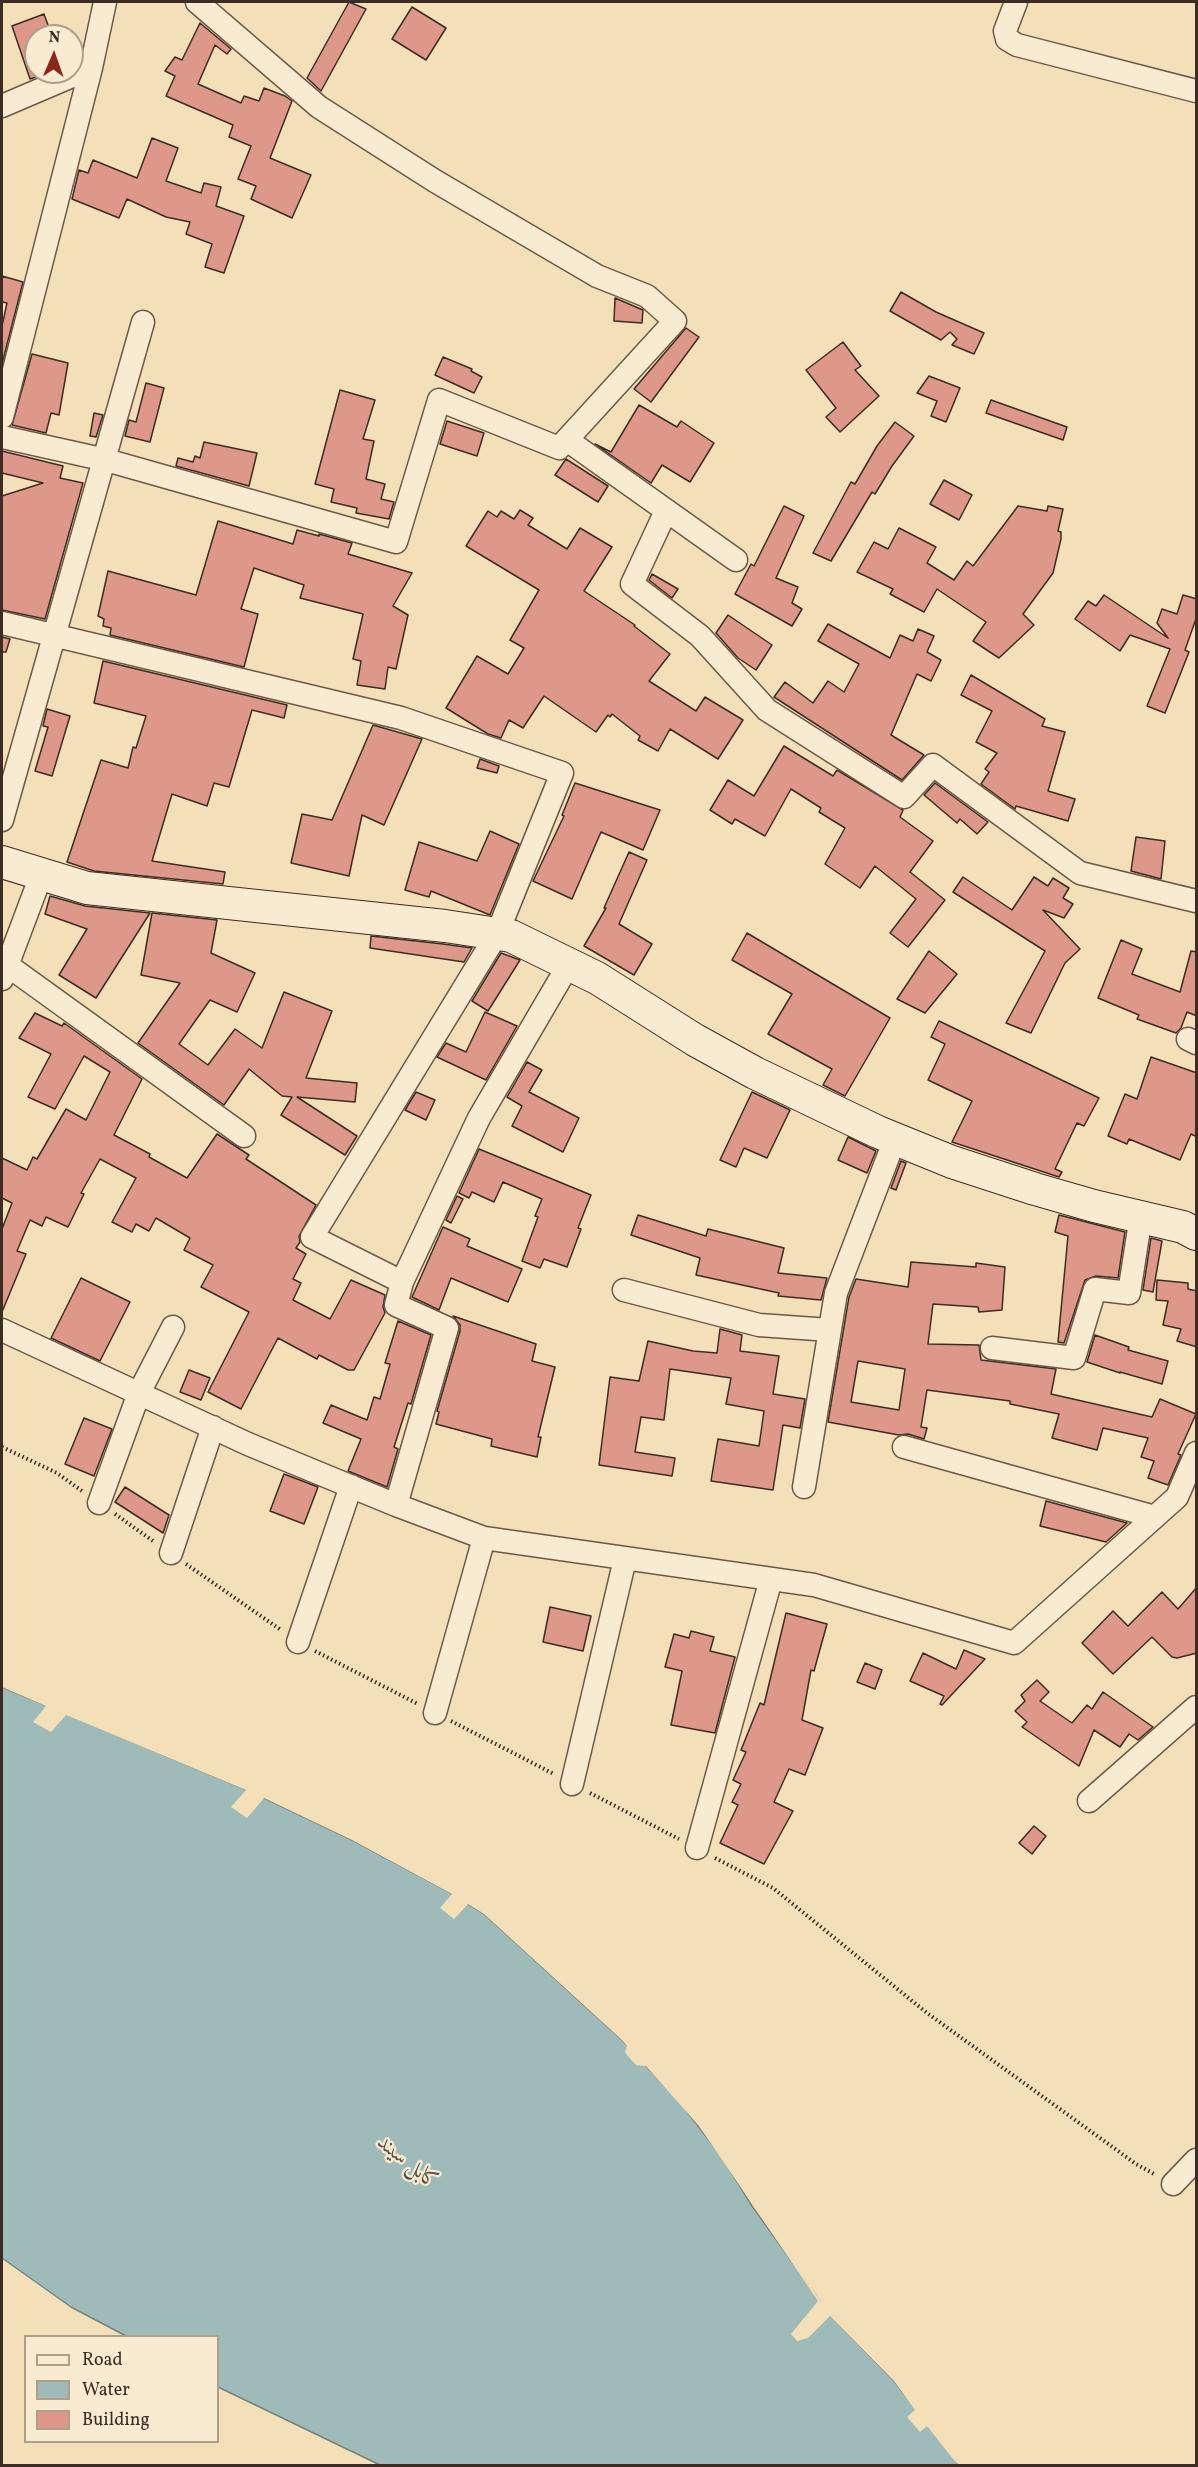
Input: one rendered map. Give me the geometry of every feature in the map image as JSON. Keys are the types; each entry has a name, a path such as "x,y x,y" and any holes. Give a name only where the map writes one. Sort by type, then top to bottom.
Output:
{"street":[{"path":"2,417 92,68 105,2"},
{"path":"2,437 106,460 396,542 439,400 559,448 675,321 646,296 597,276 435,181 319,107 197,2"},
{"path":"1016,2 1005,32 1007,39 1017,45 1197,92"},
{"path":"2,106 92,68"},
{"path":"2,820 106,460 143,322"},
{"path":"567,440 736,560"},
{"path":"666,511 632,584 700,636 767,710 904,797 933,765 1080,873 1197,901"},
{"path":"2,623 400,718 562,773 497,934 312,1237 402,1282"},
{"path":"2,862 87,888 434,925 511,936 597,978 695,1040 755,1073 895,1139 952,1162 1035,1189 1183,1227 1197,1233"},
{"path":"42,873 4,973 244,1136"},
{"path":"396,1505 447,1328 396,1305 402,1282 479,1118 569,964"},
{"path":"804,1487 836,1293 895,1139"},
{"path":"992,1348 1074,1358 1095,1289 1129,1293 1141,1216"},
{"path":"624,1290 759,1325 830,1330"},
{"path":"99,1503 138,1393 173,1327"},
{"path":"2,1330 213,1427 396,1505 484,1538 814,1585 1014,1643 1177,1497 1197,1453"},
{"path":"171,1553 213,1427"},
{"path":"904,1447 1155,1516"},
{"path":"298,1642 351,1486"},
{"path":"435,1713 484,1538"},
{"path":"572,1784 625,1559"},
{"path":"696,1848 771,1579"},
{"path":"1089,1802 1197,1707"},
{"path":"1173,2184 1197,2160"}],"path":[{"path":"2,1447 57,1473 298,1642 773,1888 927,2013 1136,2164 1173,2184"}],"water":[{"name":"کابل سيند","path":"2,1687 247,1790 352,1840 453,1894 484,1914 622,2040 678,2100 721,2156 752,2206 830,2315 894,2381 959,2465 380,2465 219,2387 219,2335 124,2335 71,2307 2,2258"}],"pier":[{"path":"2,1684 248,1787 353,1837 454,1891 486,1911 624,2038 680,2099 724,2155 820,2300 896,2379 962,2466 953,2459 927,2426 920,2432 907,2417 915,2410 894,2381 830,2316 808,2338 797,2341 791,2334 818,2301 699,2126 646,2066 636,2065 627,2055 625,2052 627,2046 622,2040 484,1914 468,1904 454,1919 440,1908 452,1894 352,1840 264,1798 247,1818 231,1807 246,1790 66,1715 51,1732 33,1722 46,1706 2,1687"}],"building":[{"path":"349,2 366,9 321,91 307,78"},
{"path":"412,7 446,28 426,60 392,39"},
{"path":"44,14 48,24 24,24 24,61 12,26"},
{"path":"200,23 231,49 227,54 215,45 198,84 241,103 244,96 259,101 264,88 292,101 270,158 311,175 292,218 251,199 256,186 238,179 251,146 229,137 233,125 166,96 175,76 165,71 175,57 182,60"},
{"path":"152,138 178,148 166,181 201,193 204,183 221,187 216,206 244,216 224,273 205,267 212,244 186,234 190,222 166,217 127,199 119,218 72,199 79,170 88,173 93,160 137,178"},
{"path":"2,276 23,282 2,364 2,326 7,303 2,302"},
{"path":"901,292 936,312 984,333 974,354 952,345 957,339 950,332 941,340 890,311"},
{"path":"615,298 643,310 642,323 614,321"},
{"path":"686,328 699,337 651,402 634,389"},
{"path":"843,342 861,366 855,370 879,396 840,432 826,417 836,408 806,370"},
{"path":"32,354 68,363 59,415 51,413 46,433 12,425"},
{"path":"443,357 472,369 471,371 482,377 474,393 435,375"},
{"path":"929,376 960,388 946,422 931,416 937,401 917,393"},
{"path":"146,383 164,388 150,442 125,436 129,420 136,422"},
{"path":"340,390 375,400 363,439 374,441 366,479 385,484 381,499 394,502 389,519 356,513 357,508 331,502 334,489 315,484"},
{"path":"991,400 1067,427 1063,440 986,413"},
{"path":"639,405 677,427 681,421 714,443 690,482 662,465 651,483 595,444 611,452"},
{"path":"94,413 103,415 96,437 90,436"},
{"path":"447,421 484,433 477,456 440,444"},
{"path":"895,422 914,436 875,494 872,492 831,561 813,553 851,482 855,484 877,446"},
{"path":"204,442 257,453 249,486 176,466 178,458 193,462 195,456 200,458"},
{"path":"2,451 63,466 60,478 83,483 45,619 2,610 2,496 43,483 2,473"},
{"path":"566,459 608,486 598,502 555,475"},
{"path":"944,480 972,495 959,520 930,504"},
{"path":"784,506 804,516 776,578 798,587 792,603 802,609 792,626 735,594 751,564 754,566"},
{"path":"1018,506 1047,511 1048,506 1063,509 1058,531 1061,532 1061,539 1053,573 1023,614 1034,625 999,658 973,641 986,622 937,589 924,612 890,594 893,589 857,572 874,542 888,549 899,528 936,547 927,563 954,580 967,561 973,566"},
{"path":"520,510 533,518 528,525 567,549 580,528 612,547 584,591 635,625 670,654 649,681 696,711 705,697 743,720 718,759 670,729 658,751 638,740 640,736 612,714 610,717 608,715 596,732 544,696 523,728 509,720 501,738 488,734 446,708 477,656 508,674 524,648 510,640 539,590 466,546 488,511 497,517 501,511 514,519"},
{"path":"218,521 293,544 297,530 319,536 319,534 352,543 348,554 412,573 393,606 408,615 396,669 388,667 385,689 357,685 361,661 353,659 363,614 300,598 304,585 254,568 241,609 258,614 244,667 110,635 111,628 103,626 104,619 98,616 108,571 196,595"},
{"path":"652,574 678,589 672,598 649,580"},
{"path":"1104,595 1168,638 1157,623 1162,609 1177,614 1183,595 1197,599 1197,616 1185,650 1189,652 1165,713 1147,706 1170,649 1130,635 1120,651 1075,619 1088,601 1096,606"},
{"path":"728,615 772,645 756,670 738,658 716,633"},
{"path":"828,624 890,658 900,635 913,641 918,629 934,636 927,652 941,660 931,681 917,674 891,735 924,755 902,780 774,697 785,682 813,703 828,681 844,692 859,664 818,641"},
{"path":"2,637 10,639 6,652 2,652"},
{"path":"103,661 287,705 284,718 252,710 229,787 214,783 207,806 172,794 152,861 225,872 223,884 94,871 67,862 101,760 128,768 133,747 136,748 146,716 94,703"},
{"path":"971,675 1045,719 1042,726 1065,732 1048,791 1075,799 1068,821 1016,806 1015,809 981,784 989,772 985,769 997,753 976,742 992,711 961,695"},
{"path":"47,709 70,716 52,776 35,771 48,727 43,726"},
{"path":"373,725 422,739 384,825 362,815 349,876 291,863 302,814 332,820"},
{"path":"784,746 833,776 837,770 903,810 900,817 933,841 910,872 945,900 908,947 890,933 916,899 875,866 860,888 825,864 845,828 819,812 821,808 791,789 765,836 735,819 732,824 710,810 728,780 754,796"},
{"path":"480,759 499,766 497,773 477,768"},
{"path":"575,783 660,810 643,850 601,832 572,899 533,881 564,816 562,815"},
{"path":"935,783 988,822 977,834 960,819 957,823 924,795"},
{"path":"490,831 519,844 490,915 431,891 429,897 405,890 419,842 477,861"},
{"path":"1136,837 1165,841 1161,879 1131,871"},
{"path":"629,852 647,860 619,924 652,944 634,975 584,946 606,908 604,908"},
{"path":"963,877 1012,910 1034,877 1048,886 1053,878 1069,888 1063,898 1073,904 1064,918 1043,910 1080,949 1065,963 1031,1033 1006,1023 1045,951 953,892"},
{"path":"50,896 85,906 150,913 96,998 59,975 87,929 45,914"},
{"path":"152,913 217,920 211,953 255,973 237,1012 210,1000 179,1044 208,1065 235,1029 262,1048 284,992 332,1011 306,1078 357,1083 355,1102 297,1097 357,1136 345,1155 281,1115 292,1097 282,1096 249,1069 224,1105 138,1043 180,983 141,975"},
{"path":"747,933 890,1018 845,1096 823,1085 832,1069 768,1034 792,994 732,960"},
{"path":"371,936 472,948 464,962 370,948"},
{"path":"1121,940 1142,949 1132,974 1180,992 1191,951 1197,952 1197,1016 1187,1012 1181,1028 1176,1033 1137,1019 1139,1015 1098,998"},
{"path":"929,951 957,974 925,1013 897,999"},
{"path":"501,953 520,960 488,1011 472,1001"},
{"path":"485,1012 517,1026 486,1080 437,1057 446,1043 466,1052"},
{"path":"35,1013 62,1026 64,1023 142,1079 114,1135 150,1154 149,1157 187,1178 217,1134 249,1155 246,1159 316,1205 299,1236 300,1242 296,1248 306,1254 293,1279 301,1283 293,1300 330,1319 351,1280 385,1295 383,1307 385,1313 354,1370 348,1370 319,1355 317,1359 278,1338 241,1409 208,1392 249,1312 201,1287 213,1265 184,1250 190,1238 156,1218 149,1231 136,1224 132,1232 112,1222 136,1178 100,1159 81,1193 84,1194 68,1227 46,1217 42,1226 30,1220 17,1251 26,1254 2,1312 2,1229 12,1203 2,1198 2,1158 27,1170 33,1157 37,1159 66,1109 86,1120 110,1072 84,1056 55,1109 28,1097 51,1054 19,1038"},
{"path":"939,1021 1099,1098 1084,1126 1077,1123 1055,1169 1062,1172 1059,1177 952,1142 972,1101 928,1080 945,1044 931,1037"},
{"path":"1151,1057 1197,1073 1197,1137 1191,1134 1180,1160 1129,1139 1127,1144 1108,1136 1125,1094 1137,1099"},
{"path":"527,1062 542,1070 529,1092 579,1118 563,1152 512,1126 522,1106 507,1097"},
{"path":"416,1092 435,1100 426,1120 405,1110"},
{"path":"752,1092 790,1110 767,1158 744,1148 736,1167 720,1160"},
{"path":"848,1137 876,1151 867,1173 838,1160"},
{"path":"479,1149 591,1195 578,1228 581,1229 567,1267 544,1259 540,1268 522,1261 542,1199 503,1182 494,1202 472,1192 469,1198 459,1193"},
{"path":"901,1161 906,1163 896,1190 891,1188"},
{"path":"457,1196 463,1199 451,1223 446,1220"},
{"path":"638,1215 706,1236 708,1229 784,1248 778,1273 827,1278 821,1300 778,1296 779,1293 696,1275 700,1258 631,1235"},
{"path":"1059,1215 1125,1232 1118,1278 1096,1276 1085,1280 1064,1343 1058,1342 1068,1236 1055,1232"},
{"path":"443,1227 470,1239 467,1246 522,1269 508,1302 451,1278 439,1310 412,1297"},
{"path":"1151,1238 1162,1241 1153,1292 1143,1290"},
{"path":"911,1262 976,1267 976,1263 1005,1267 1002,1310 979,1312 978,1307 933,1304 928,1344 979,1345 981,1360 1056,1369 1051,1394 1152,1417 1160,1399 1196,1414 1178,1454 1181,1455 1168,1485 1148,1478 1154,1461 1141,1457 1148,1438 1103,1428 1097,1450 1052,1438 1059,1414 1010,1404 1010,1401 927,1390 921,1427 927,1428 924,1439 908,1434 899,1435 828,1422 849,1297 856,1279 908,1287","holes":["858,1361 905,1369 899,1410 851,1402"]},
{"path":"81,1278 130,1302 100,1361 51,1338"},
{"path":"1157,1280 1188,1283 1188,1289 1197,1291 1197,1347 1177,1341 1181,1329 1163,1325 1168,1301 1156,1300"},
{"path":"453,1316 536,1344 532,1361 555,1367 538,1437 541,1437 537,1457 491,1446 492,1439 436,1424 439,1412 437,1411 460,1331 460,1325"},
{"path":"398,1321 431,1335 411,1404 408,1403 394,1447 398,1449 387,1487 348,1471 361,1439 323,1423 331,1405 367,1420 374,1397 380,1399 390,1364 385,1363"},
{"path":"720,1329 742,1335 740,1351 779,1356 773,1394 805,1399 800,1428 783,1425 773,1490 711,1481 718,1439 759,1446 764,1411 726,1404 731,1378 670,1369 664,1420 641,1417 635,1452 675,1458 672,1476 599,1465 610,1377 639,1381 648,1341 693,1351 717,1353"},
{"path":"1095,1335 1129,1347 1128,1350 1168,1361 1162,1384 1087,1362"},
{"path":"189,1370 210,1378 201,1400 180,1392"},
{"path":"84,1418 112,1429 94,1476 65,1464"},
{"path":"284,1474 318,1487 304,1524 270,1511"},
{"path":"125,1487 169,1515 163,1533 115,1502"},
{"path":"1046,1501 1127,1523 1106,1542 1040,1526"},
{"path":"1197,1587 1197,1653 1172,1657 1152,1637 1113,1674 1082,1643 1113,1611 1128,1626 1162,1592 1178,1609"},
{"path":"550,1607 591,1616 583,1651 543,1642"},
{"path":"786,1613 827,1624 814,1671 811,1670 802,1720 823,1728 805,1775 789,1769 774,1802 793,1811 764,1864 720,1843 738,1805 732,1802 741,1784 733,1780 746,1752 741,1750 760,1703 764,1705"},
{"path":"691,1631 714,1637 710,1651 735,1657 715,1733 671,1725 682,1671 665,1667 674,1634 689,1638"},
{"path":"964,1650 985,1659 942,1705 940,1704 944,1696 910,1681 923,1653 956,1669"},
{"path":"865,1663 882,1670 875,1689 857,1682"},
{"path":"1037,1680 1049,1692 1040,1701 1072,1723 1087,1705 1092,1709 1103,1692 1153,1727 1138,1740 1129,1734 1120,1747 1094,1730 1079,1766 1022,1727 1027,1722 1015,1711 1025,1701 1021,1695"},
{"path":"1034,1826 1046,1836 1032,1854 1019,1843"}]}
